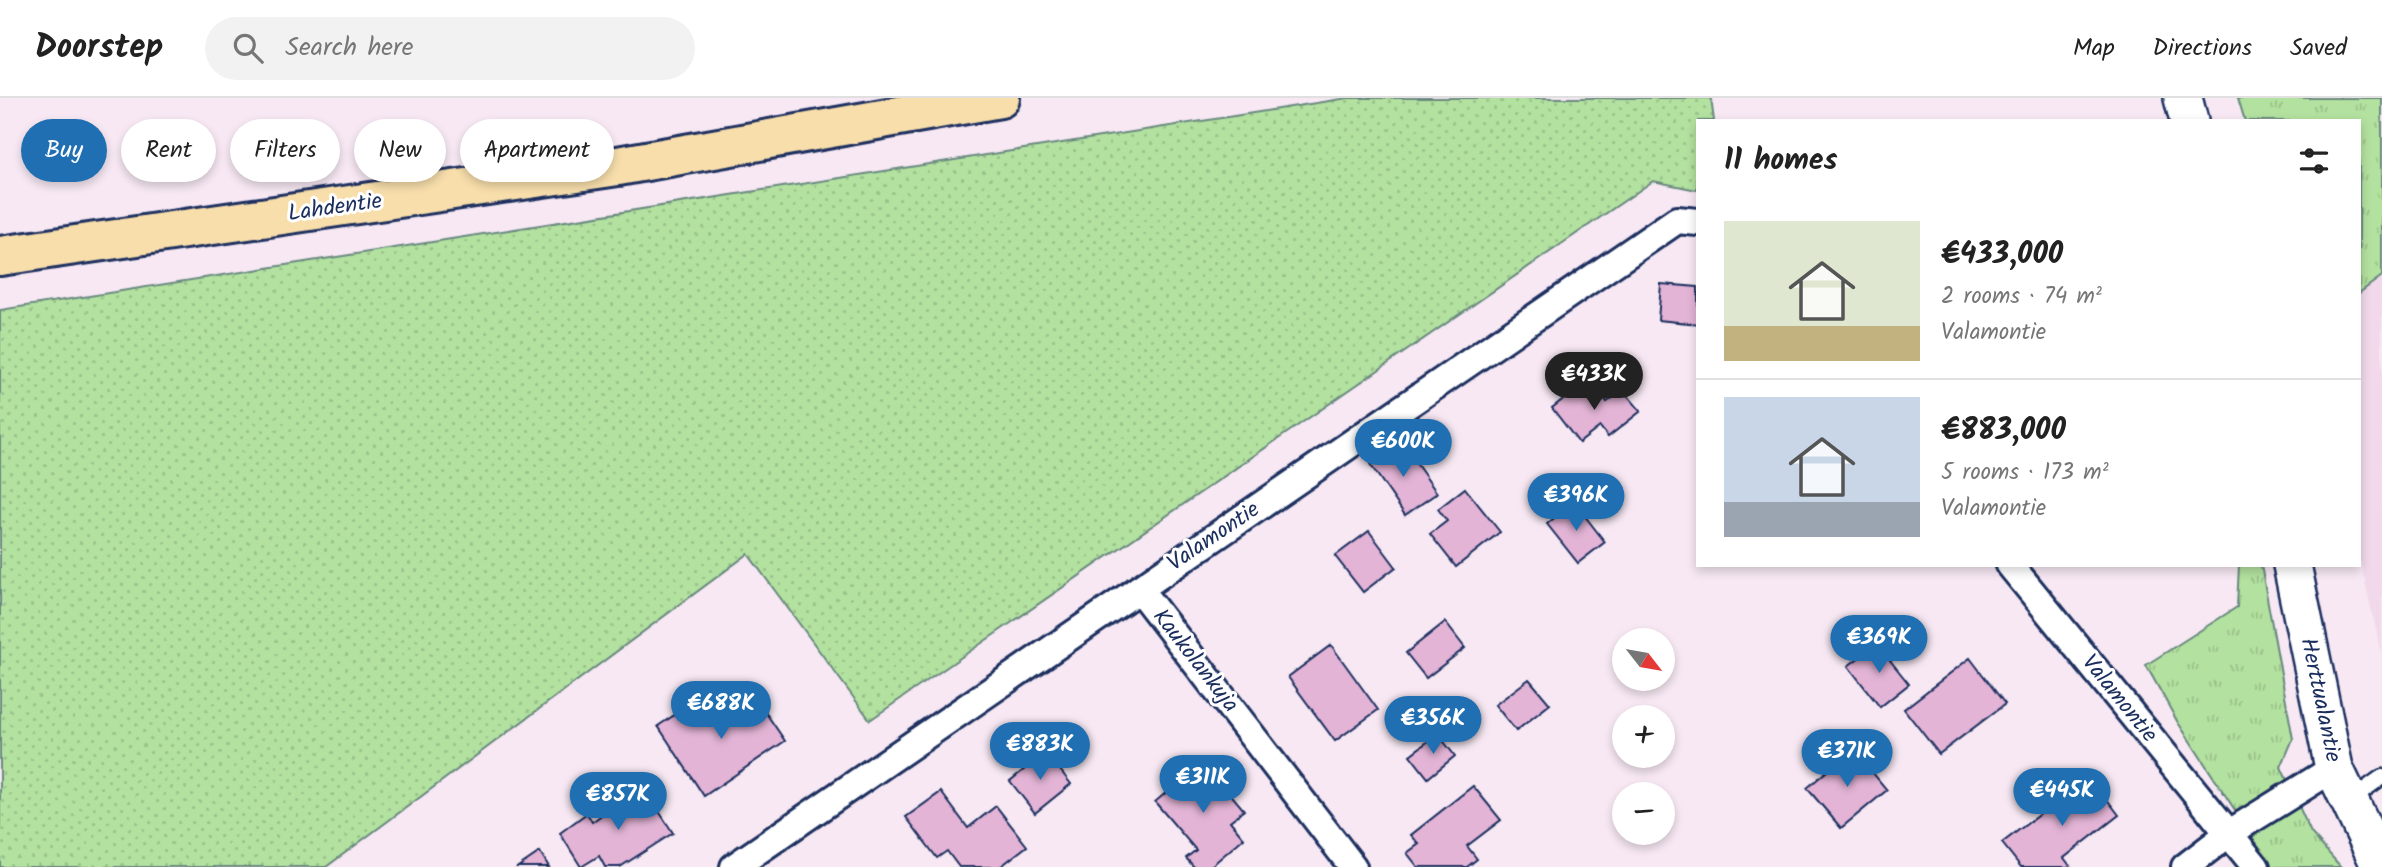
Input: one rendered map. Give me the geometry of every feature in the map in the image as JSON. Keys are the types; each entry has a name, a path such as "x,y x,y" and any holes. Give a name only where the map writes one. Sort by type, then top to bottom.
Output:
{"highway":[{"name":"Lahdentie","path":"0,256 618,166 1000,98"}],"street":[{"path":"2182,98 2188,119"},
{"name":"Valamontie","path":"734,867 1677,220 1696,222"},
{"name":"Valamontie","path":"2012,567 2256,867"},
{"name":"Herttualantie","path":"2292,567 2334,768 2381,867"},
{"name":"Kaukolankuja","path":"1139,589 1353,867"},
{"path":"2185,867 2228,834 2334,768"}],"lane":[{"path":"2350,800 2382,777"}],"shaded area":[{"path":"2382,276 2382,655 2361,565 2361,292"}],"green space":[{"path":"1348,98 1711,98 1714,119 1696,119 1696,190 1653,181 870,720 748,554 326,867 0,867 0,310"},
{"path":"2238,98 2382,98 2382,276 2361,292 2361,119 2244,119"},
{"path":"2239,567 2261,567 2293,739 2281,767 2311,833 2341,867 2272,867 2177,721 2146,665 2237,607"}],"building":[{"path":"1661,284 1696,287 1696,324 1658,320"},
{"path":"1589,379 1607,402 1623,390 1641,411 1608,437 1600,427 1579,443 1552,408"},
{"path":"1401,442 1437,493 1405,515 1370,464"},
{"path":"1465,488 1500,532 1456,567 1430,534 1447,521 1438,509"},
{"path":"1574,502 1605,542 1578,563 1547,524"},
{"path":"1369,531 1396,567 1363,592 1335,556"},
{"path":"1445,622 1465,648 1426,678 1406,653"},
{"path":"1877,644 1909,684 1880,707 1848,666"},
{"path":"1331,645 1378,710 1335,741 1288,677"},
{"path":"1970,658 2005,704 1939,754 1904,709"},
{"path":"1529,679 1550,704 1516,731 1495,705"},
{"path":"751,691 785,741 704,796 658,726 694,702 707,721"},
{"path":"1438,734 1455,756 1428,778 1410,755"},
{"path":"1853,749 1887,790 1841,828 1807,788"},
{"path":"1046,752 1071,784 1035,813 1010,781"},
{"path":"1203,761 1244,810 1230,821 1244,838 1210,867 1194,867 1186,858 1196,850 1155,802"},
{"path":"2089,776 2119,815 2064,858 2071,867 2021,867 2002,843"},
{"path":"642,785 673,833 620,867 605,867 599,856 581,867 560,833 587,813 592,822"},
{"path":"1473,786 1501,820 1467,846 1477,859 1467,867 1418,867 1407,853 1419,844 1411,835"},
{"path":"941,792 968,828 996,806 1027,846 1000,867 959,867 947,851 937,858 906,817"},
{"path":"540,852 549,867 518,867"}]}
